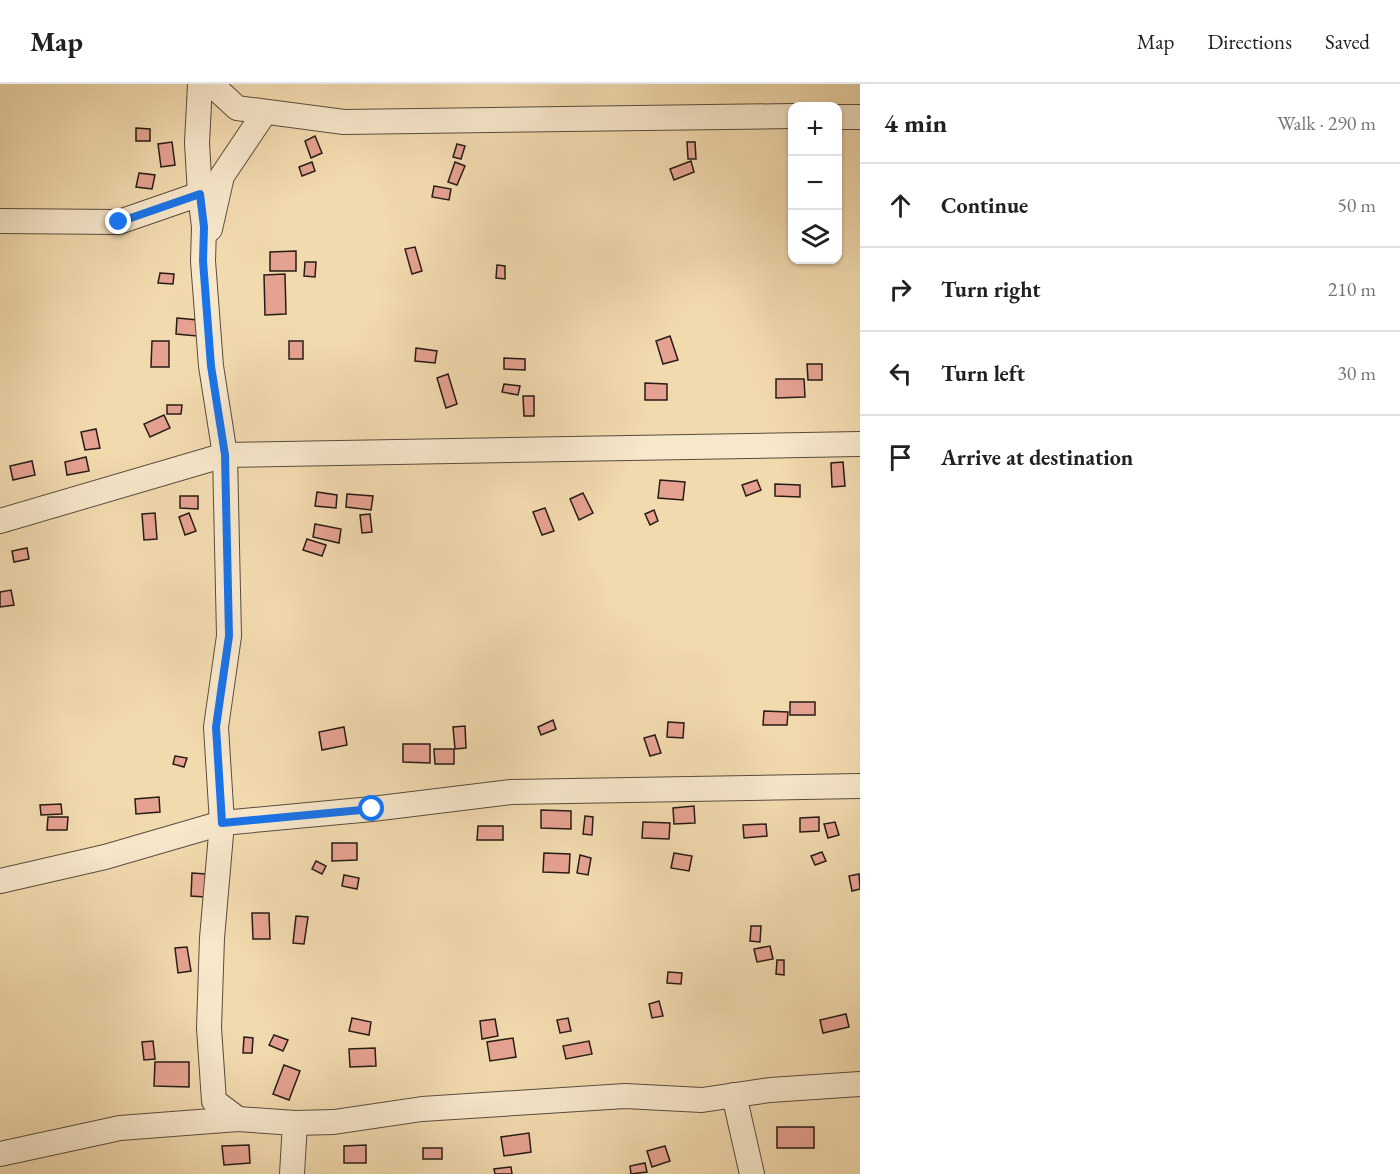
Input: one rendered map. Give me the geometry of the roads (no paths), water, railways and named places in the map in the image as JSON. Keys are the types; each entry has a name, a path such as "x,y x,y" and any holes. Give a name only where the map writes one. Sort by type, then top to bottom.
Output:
{"street":[{"path":"200,84 197,142 204,227 203,261 211,366 225,455 229,636 216,727 222,823 209,1028 214,1101 238,1119"},
{"path":"211,84 237,108 344,122 788,117"},
{"path":"203,261 222,176 265,112"},
{"path":"842,117 860,117"},
{"path":"0,221 119,222 200,194"},
{"path":"0,521 225,455 860,444"},
{"path":"0,881 105,857 222,823 372,809 511,792 860,786"},
{"path":"0,1154 120,1128 238,1119 295,1123 334,1122 422,1109 625,1096 702,1101 770,1090 860,1084"},
{"path":"734,1095 752,1174"},
{"path":"292,1174 295,1123"}]}
